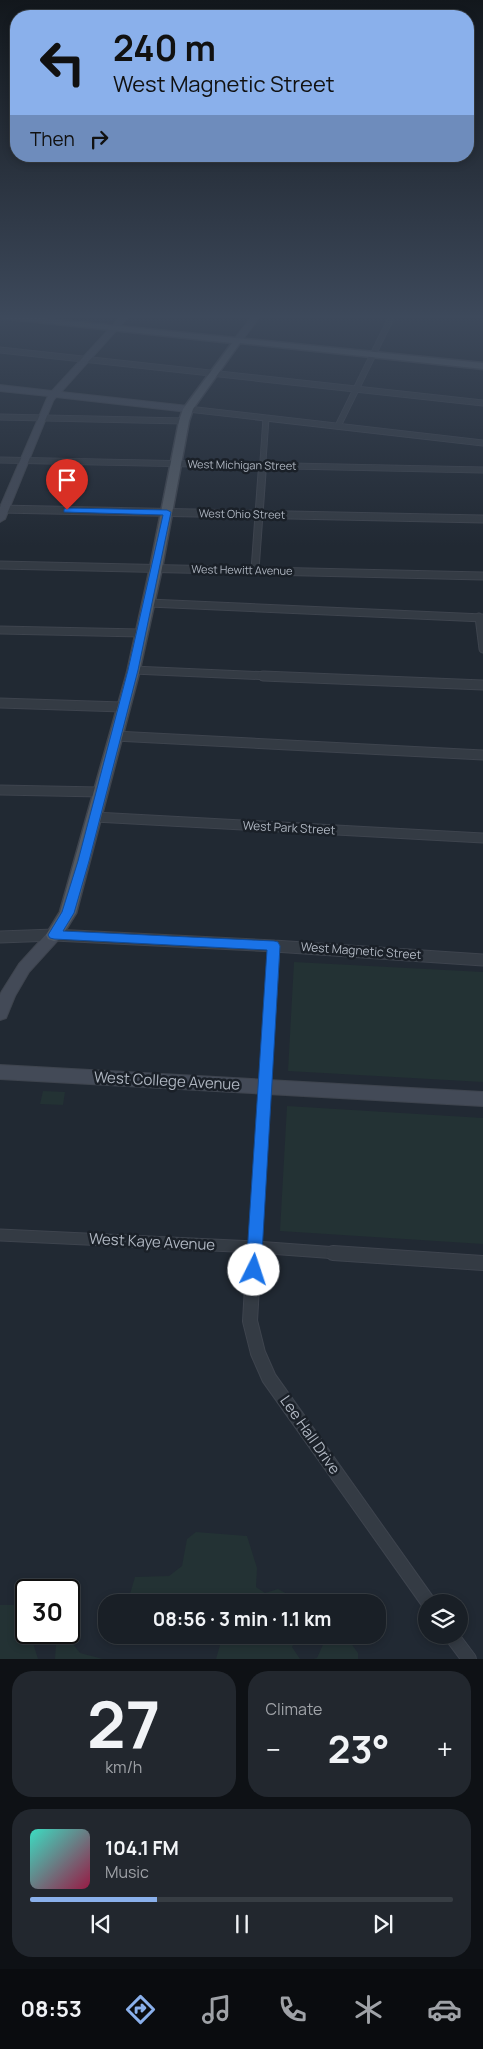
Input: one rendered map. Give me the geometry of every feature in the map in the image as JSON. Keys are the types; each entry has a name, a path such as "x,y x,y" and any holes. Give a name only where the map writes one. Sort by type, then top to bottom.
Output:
{"main road":[{"path":"54,935 68,913 133,670 149,603 186,415 202,391"}],"street":[{"path":"30,391 186,415"},
{"path":"0,519 2,509 24,461 41,417 56,391"},
{"path":"338,426 354,391"},
{"path":"377,391 483,403"},
{"path":"0,417 186,415 266,418 483,443"},
{"path":"255,570 266,418"},
{"name":"West Michigan Street","path":"0,460 483,470"},
{"name":"West Ohio Street","path":"2,509 483,519"},
{"name":"West Hewitt Avenue","path":"0,565 483,576"},
{"path":"149,603 481,617 483,649"},
{"path":"0,630 141,633"},
{"path":"133,670 483,685"},
{"path":"0,704 122,707"},
{"path":"115,736 483,755"},
{"path":"0,790 100,792"},
{"name":"West Park Street","path":"95,817 483,838"},
{"path":"0,1014 8,995 24,968 54,935"},
{"name":"West Magnetic Street","path":"0,936 54,935 274,946 483,960"},
{"name":"Lee Hall Drive","path":"274,946 250,1321 258,1353 269,1378 422,1594"},
{"name":"West College Avenue","path":"0,1072 483,1099"},
{"name":"West Kaye Avenue","path":"0,1235 255,1247 483,1263"},
{"path":"457,1644 468,1659"}],"shaded area":[{"path":"294,962 483,972 483,1082 288,1071"},
{"path":"43,1091 65,1092 63,1105 40,1104"},
{"path":"287,1106 483,1118 483,1244 280,1231"},
{"path":"196,1532 247,1536 257,1568 256,1587 265,1593 278,1589 287,1594 130,1594 135,1577 169,1576 182,1566 187,1539"},
{"path":"0,1605 15,1605 15,1644 33,1644 38,1659 0,1659"},
{"path":"56,1644 73,1644 80,1653 103,1659 55,1659"},
{"path":"294,1644 292,1647 300,1659 216,1659 220,1645"},
{"path":"323,1644 352,1644 358,1653 358,1659 313,1659 317,1658"}],"route":[{"path":"67,510 167,512 149,603 84,861 68,913 54,935 274,946 254,1270"}]}
